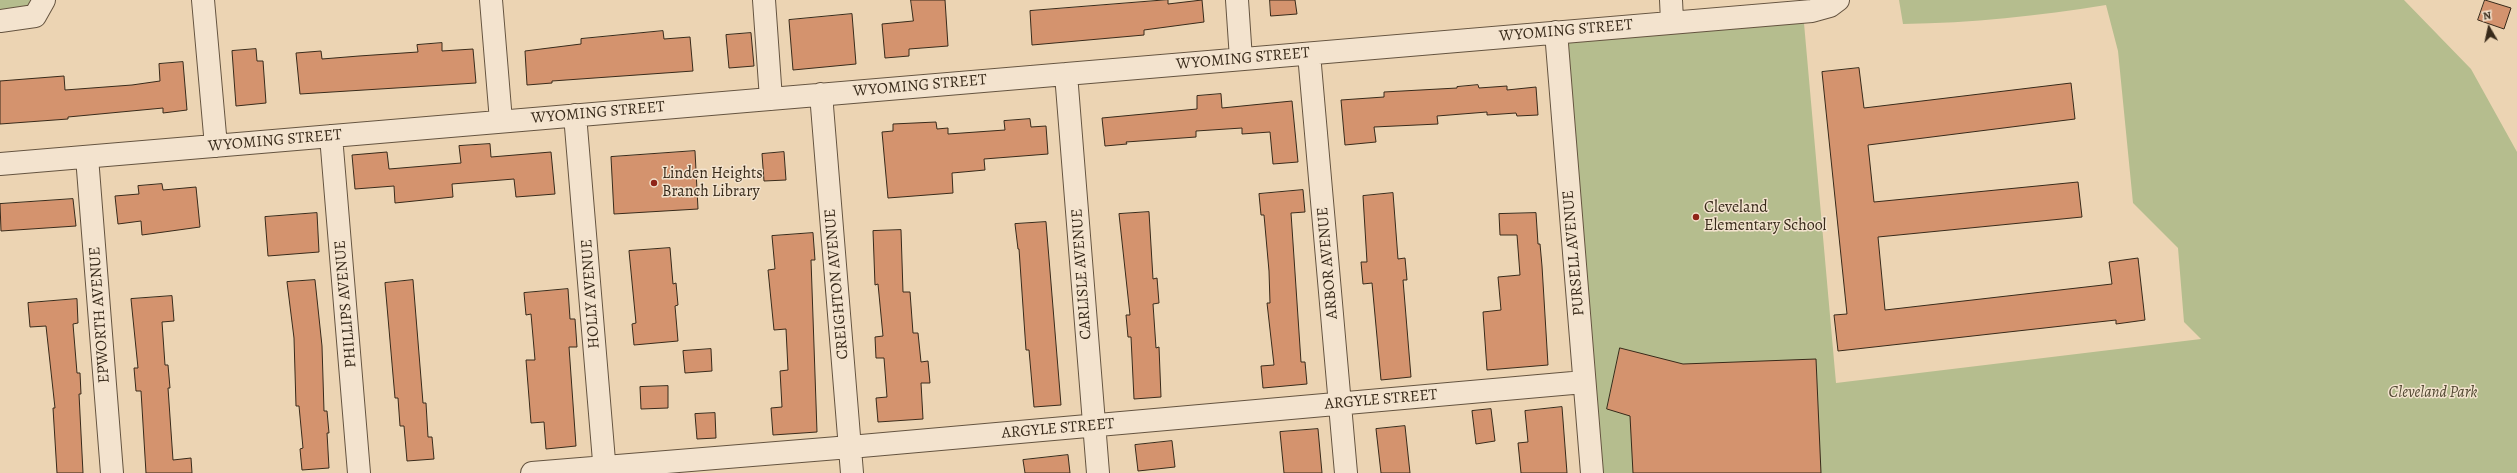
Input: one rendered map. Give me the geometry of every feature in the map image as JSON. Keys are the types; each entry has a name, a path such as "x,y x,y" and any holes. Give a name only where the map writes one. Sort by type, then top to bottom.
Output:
{"street":[{"path":"0,20 36,16 44,0"},
{"path":"203,0 216,146"},
{"path":"491,0 501,122"},
{"path":"764,0 771,99"},
{"path":"1237,0 1241,60"},
{"path":"1671,0 1672,21"},
{"name":"WYOMING STREET","path":"0,164 1241,60 1672,21 1812,11 1830,6 1838,0"},
{"name":"PURSELL AVENUE","path":"1556,32 1592,473"},
{"name":"ARBOR AVENUE","path":"1309,54 1346,473"},
{"name":"CARLISLE AVENUE","path":"1066,74 1098,473"},
{"name":"CREIGHTON AVENUE","path":"821,94 852,473"},
{"name":"HOLLY AVENUE","path":"575,115 605,470"},
{"name":"PHILLIPS AVENUE","path":"331,136 359,473"},
{"name":"EPWORTH AVENUE","path":"87,157 112,473"},
{"name":"ARGYLE STREET","path":"532,473 605,470 1584,382"}],"green space":[{"path":"0,0 44,0 0,21"},
{"name":"Cleveland Park","path":"1899,0 2404,0 2471,69 2517,152 2517,473 1592,473 1556,32 1803,12 1836,383 2201,339 2184,322 2178,248 2133,203 2118,51 2106,5 2005,18 1903,24"}],"building":[{"path":"911,0 945,0 948,46 909,49 909,56 885,58 882,24 913,21"},
{"path":"1168,0 1168,4 1202,0 1204,22 1144,30 1144,35 1032,45 1030,11"},
{"path":"1270,0 1295,0 1297,14 1271,16"},
{"path":"2485,0 2511,8 2504,29 2478,20"},
{"path":"852,14 856,64 793,70 789,20"},
{"path":"663,31 664,39 690,37 693,71 552,81 552,83 527,85 525,51 581,44 581,39"},
{"path":"751,33 754,66 729,68 726,35"},
{"path":"442,43 442,51 473,49 476,83 300,94 296,53 321,51 322,59 418,52 417,45"},
{"path":"256,49 257,61 263,61 266,103 236,106 232,51"},
{"path":"183,62 187,110 163,113 163,108 68,117 68,119 0,124 0,81 64,76 65,90 132,85 160,81 159,64"},
{"path":"1859,68 1864,108 2071,83 2075,119 1868,145 1874,202 2078,182 2082,217 1878,237 1885,310 2112,284 2109,262 2138,258 2145,320 2116,324 2116,320 1838,351 1834,315 1847,314 1822,72"},
{"path":"1478,85 1479,88 1507,86 1507,90 1536,87 1538,115 1517,116 1516,113 1487,115 1487,112 1437,116 1438,124 1374,127 1376,142 1345,145 1341,100 1384,97 1384,92 1457,88"},
{"path":"1221,94 1222,108 1292,101 1298,162 1273,164 1270,132 1242,134 1242,128 1196,131 1196,137 1126,142 1127,144 1105,146 1102,118 1197,109 1197,96"},
{"path":"1030,119 1031,127 1046,126 1048,154 984,159 985,170 952,173 953,193 888,198 882,132 893,131 893,124 936,122 937,129 948,128 948,134 1005,130 1004,121"},
{"path":"490,144 491,157 551,152 555,194 516,197 514,179 452,184 453,197 395,203 394,186 355,189 352,155 387,152 389,169 461,163 459,146"},
{"name":"Linden Heights Branch Library","path":"695,151 698,209 614,214 611,157"},
{"path":"784,152 786,180 764,181 762,154"},
{"path":"162,184 163,190 196,187 200,227 142,235 141,221 118,224 115,196 139,194 138,186"},
{"path":"1303,190 1305,212 1291,213 1301,362 1305,362 1307,384 1263,388 1261,366 1274,365 1267,303 1270,303 1269,271 1264,215 1261,215 1259,194"},
{"path":"1393,193 1398,259 1405,258 1407,280 1403,280 1411,377 1381,380 1372,283 1363,284 1361,262 1367,262 1363,196"},
{"path":"73,199 76,226 1,231 0,204"},
{"path":"1149,212 1153,279 1157,278 1159,303 1153,304 1156,348 1159,347 1161,397 1134,399 1131,337 1128,337 1126,315 1130,315 1119,214"},
{"path":"317,213 319,252 268,256 265,217"},
{"path":"1536,213 1538,244 1540,244 1542,266 1548,365 1487,370 1483,312 1501,310 1498,277 1520,275 1517,235 1500,235 1499,214"},
{"path":"1046,222 1061,405 1034,407 1029,350 1026,350 1019,249 1015,224"},
{"path":"901,230 903,292 910,292 913,333 918,333 921,362 928,361 930,383 921,383 923,419 878,422 876,398 887,397 884,358 876,358 875,337 883,336 878,284 875,285 873,231"},
{"path":"813,233 815,260 811,260 817,432 773,435 771,408 782,407 780,371 788,370 786,329 774,330 768,270 775,269 772,236"},
{"path":"670,248 673,284 676,283 678,305 675,306 678,341 634,345 632,324 636,323 629,251"},
{"path":"315,280 322,346 324,411 327,411 329,433 327,433 329,468 302,470 300,449 303,448 299,406 296,406 294,338 287,282"},
{"path":"413,280 423,403 426,403 428,437 432,437 434,459 407,461 404,426 400,426 398,398 395,398 385,283"},
{"path":"568,289 570,319 575,319 577,347 569,347 576,446 546,449 544,422 531,423 526,360 535,360 531,314 526,315 524,293"},
{"path":"172,296 174,321 162,322 165,365 168,365 170,388 168,388 173,460 191,458 192,473 146,473 141,391 136,391 134,368 138,368 131,299"},
{"path":"77,299 78,323 73,324 77,373 80,373 81,394 79,394 83,473 57,473 53,408 55,408 46,326 30,327 28,303"},
{"path":"1620,348 1683,364 1816,359 1821,473 1633,473 1630,416 1607,409"},
{"path":"711,349 712,371 685,373 683,351"},
{"path":"668,386 668,408 641,409 640,387"},
{"path":"1562,407 1567,473 1521,473 1518,443 1528,442 1525,411"},
{"path":"1491,409 1495,441 1476,444 1472,411"},
{"path":"715,413 716,438 697,439 695,414"},
{"path":"1405,426 1410,473 1381,473 1376,429"},
{"path":"1318,429 1322,473 1284,473 1280,432"},
{"path":"1172,441 1175,467 1138,471 1135,445"},
{"path":"1068,455 1070,473 1025,473 1023,460"}],"place":[{"name":"Linden Heights Branch Library","path":"654,183"},
{"name":"Cleveland Elementary School","path":"1696,217"}]}
